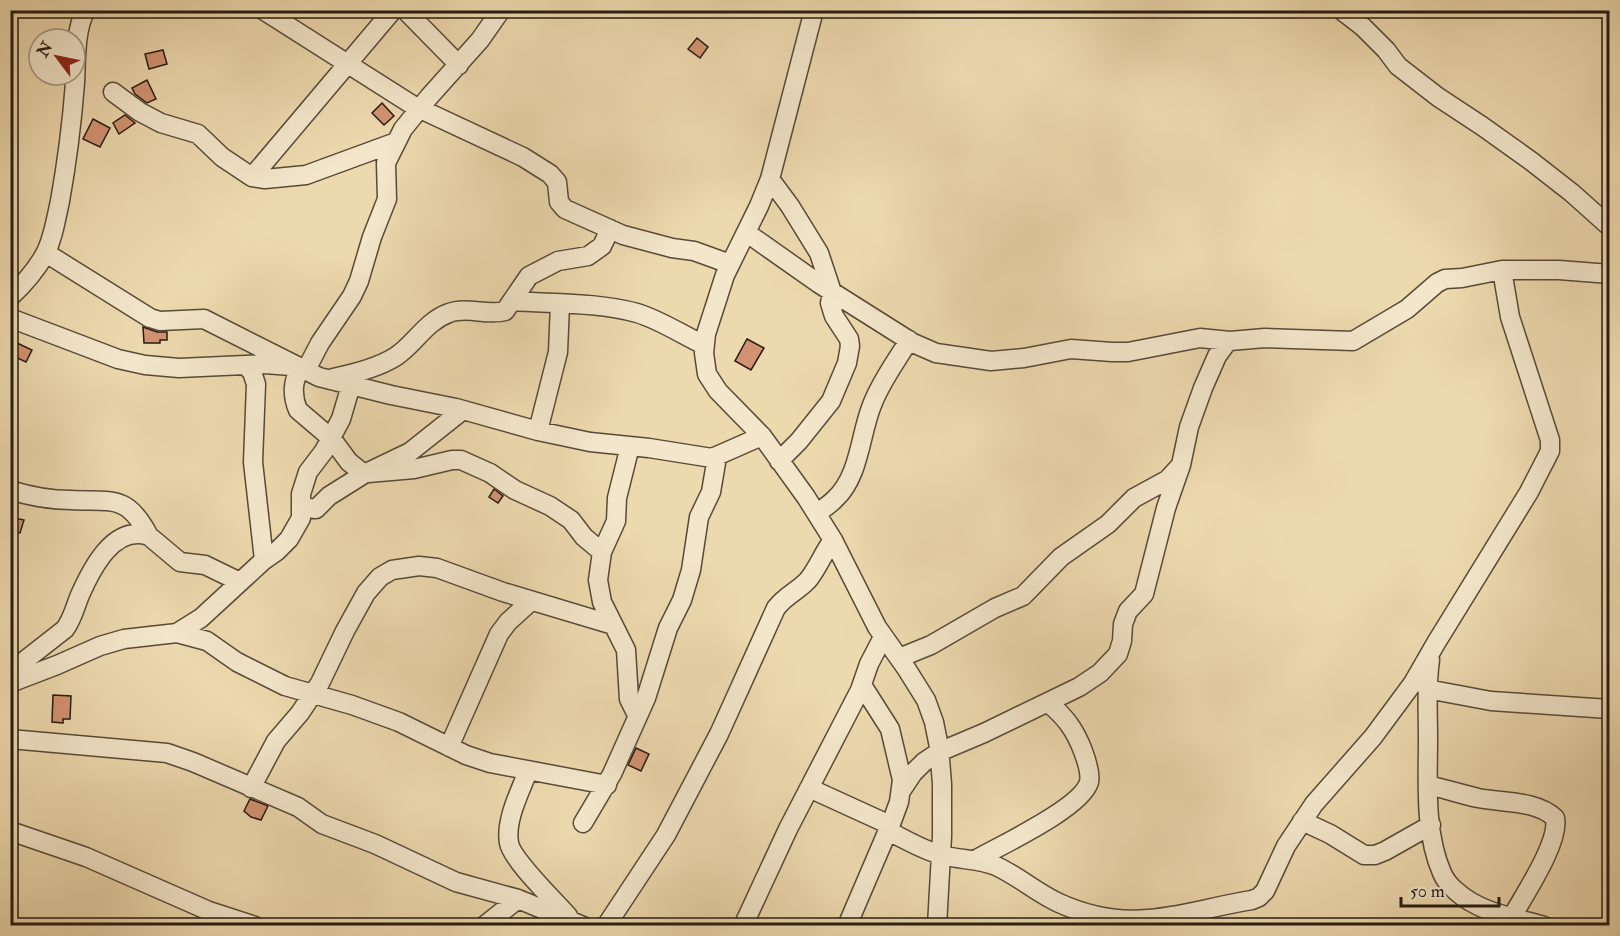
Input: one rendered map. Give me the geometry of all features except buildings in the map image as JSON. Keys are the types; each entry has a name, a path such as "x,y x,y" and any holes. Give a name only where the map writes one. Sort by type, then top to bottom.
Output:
{"street":[{"path":"14,287 46,253 55,225 65,174 74,103 78,43 86,10"},
{"path":"263,10 391,92 538,166 557,182 561,206 641,241 694,251 730,264"},
{"path":"252,177 393,10"},
{"path":"405,10 459,65"},
{"path":"501,10 480,40 403,129 396,142 386,163 387,199 372,237 359,281 352,296 296,375 294,383 298,410 332,439 349,462 366,474 414,469 461,460 490,473 515,490 550,506 571,520 584,537 602,552"},
{"path":"814,10 770,179 747,233 730,264 715,304 704,345 707,374 718,391 762,436 817,513 883,637 926,700 934,722 942,784 937,926"},
{"path":"1341,10 1363,27 1398,66 1438,98 1532,161 1610,227"},
{"path":"113,92 140,112 161,123 198,134 222,157 252,177 265,179 306,175 396,142"},
{"path":"770,179 819,253 832,292 830,303 834,316 849,339 850,346 847,363 831,401 799,441 779,461"},
{"path":"328,380 352,374 394,357 435,320 449,312 479,310 502,313 529,276 558,261 588,256 602,246 610,229"},
{"path":"747,233 832,292 909,340 936,353 1002,361 1071,349 1119,352 1189,339 1355,340 1407,309 1440,281 1502,270 1559,270 1610,274"},
{"path":"46,253 150,318 160,321 204,319 328,380 463,410 538,431 590,442 707,458 717,457 762,436"},
{"path":"1104,917 1128,920 1159,919 1255,899 1265,891 1286,846 1302,821 1389,717 1413,683 1529,492 1551,446 1510,316 1502,270"},
{"path":"512,302 587,305 638,314 704,345"},
{"path":"538,431 558,352 560,304"},
{"path":"10,318 92,350 145,365 179,368 245,365 301,368"},
{"path":"817,513 836,499 845,487 858,453 871,406 882,383 909,340"},
{"path":"901,791 913,773 939,752 1079,687 1100,673 1118,654 1122,641 1123,624 1128,611 1144,594 1166,508 1181,465 1189,427 1217,356 1228,341"},
{"path":"245,365 252,372 256,384 253,462 264,560"},
{"path":"177,633 201,618 290,539 301,518 301,494 308,472 332,439 341,419 351,385"},
{"path":"302,507 316,509 329,496 410,452 463,410"},
{"path":"630,446 617,498 616,521 599,562 599,588 602,602 626,650 629,699 637,715"},
{"path":"583,823 607,784 646,698 668,628 684,594 691,570 699,517 711,492 717,457"},
{"path":"899,658 931,645 995,608 1023,596 1061,557 1108,524 1134,498 1167,480 1181,465"},
{"path":"10,490 70,501 115,502 135,513 149,536 180,562 205,565 240,582"},
{"path":"10,672 57,636 70,622 81,594 100,560 113,543 124,536 149,536"},
{"path":"606,926 666,835 719,734 776,608 791,592 812,576 833,540"},
{"path":"251,788 276,741 313,694 366,593 380,577 392,570 419,566 437,568 531,601 613,625"},
{"path":"449,747 500,634 508,622 531,601"},
{"path":"10,683 124,639 177,633 207,641 237,662 285,686 352,705 399,722 449,747 490,763 607,784"},
{"path":"743,926 788,829 862,685 883,637"},
{"path":"1432,650 1427,689 1428,785 1433,842 1441,871 1450,885 1478,906 1544,926"},
{"path":"847,926 899,802 902,780 890,729 862,685"},
{"path":"1427,689 1491,701 1609,709"},
{"path":"975,860 1049,820 1075,800 1089,783 1084,754 1074,731 1059,711 1048,703"},
{"path":"10,739 167,753 298,807 322,824 375,844 456,882 518,899 578,923"},
{"path":"528,771 513,812 509,844 515,856 578,923"},
{"path":"1428,785 1539,809 1555,818 1556,829 1550,847 1512,917"},
{"path":"809,788 941,855 975,860 1000,868 1057,902 1104,917 1122,926"},
{"path":"1302,821 1330,834 1364,855 1375,855 1385,851 1431,825"},
{"path":"10,831 86,857 209,911 255,926"},
{"path":"484,926 518,899"}]}
